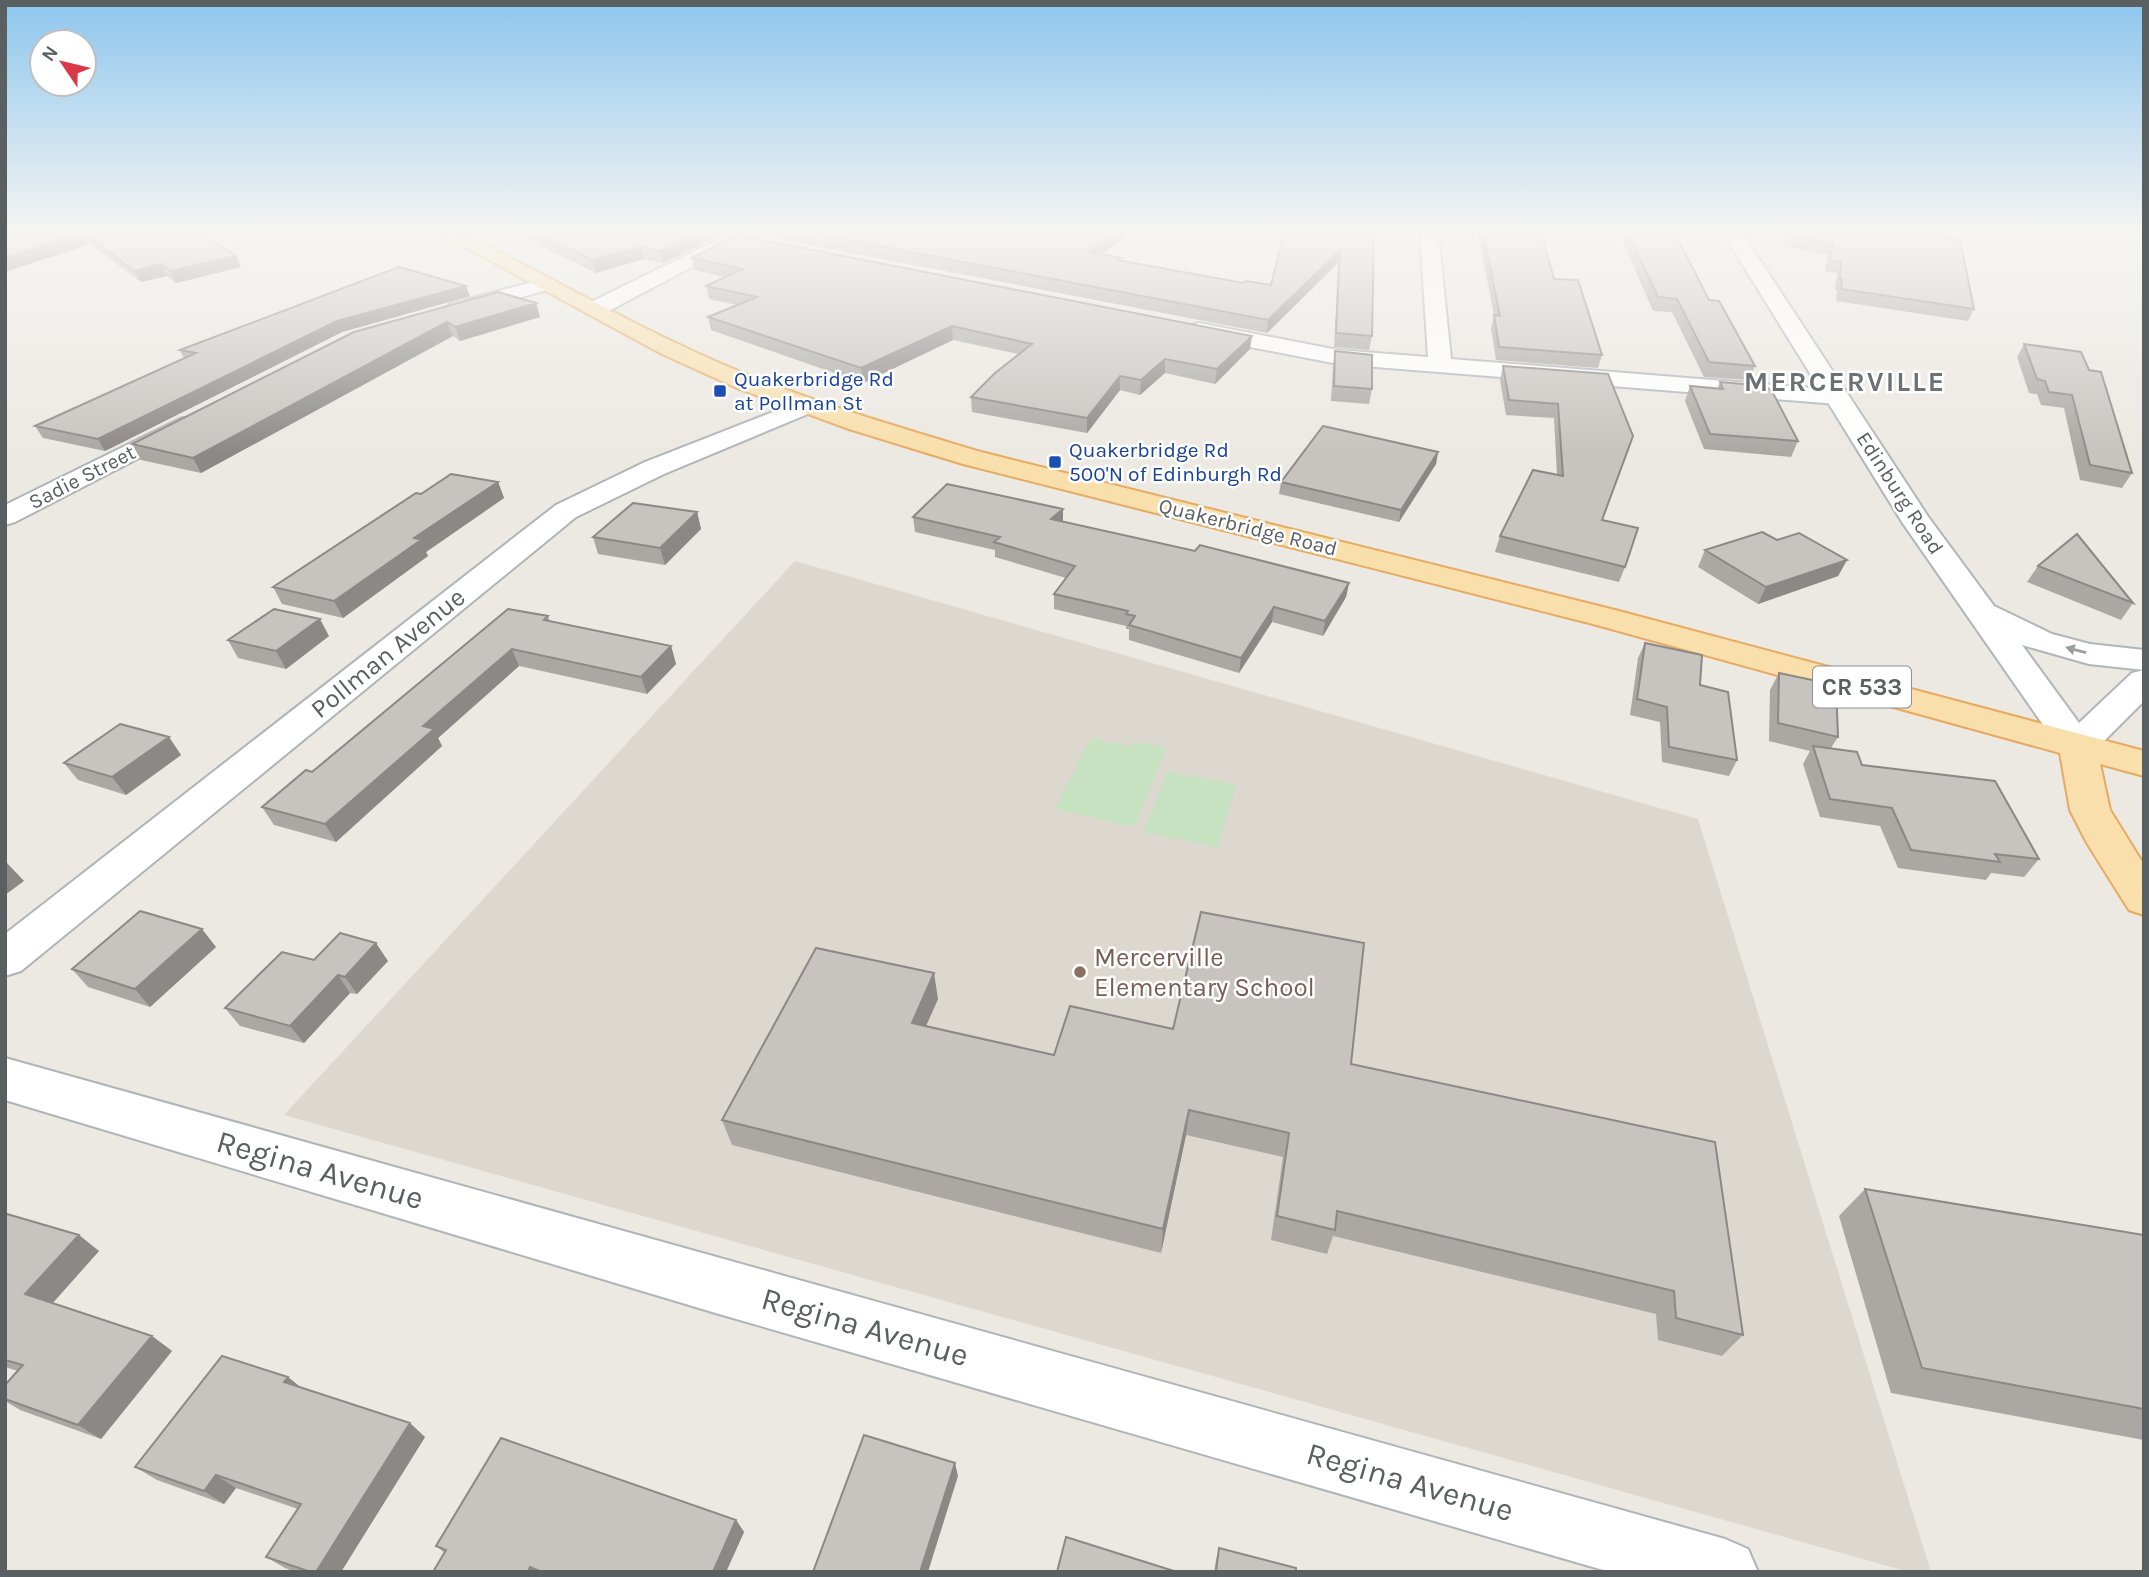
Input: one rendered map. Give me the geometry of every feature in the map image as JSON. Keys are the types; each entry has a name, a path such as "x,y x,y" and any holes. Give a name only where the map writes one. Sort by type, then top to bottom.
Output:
{"main road":[{"name":"Quakerbridge Road","path":"590,307 670,349 744,383 806,406 972,458 1604,617 2077,746"},
{"name":"CR 533","path":"2077,746 2144,764"},
{"path":"2077,746 2090,810 2101,833 2144,899"}],"street":[{"path":"429,317 466,307"},
{"path":"595,309 600,307"},
{"path":"1435,307 1440,365"},
{"name":"Edinburg Road","path":"1779,307 1917,522 2077,746"},
{"path":"1174,325 1338,357 1836,397"},
{"name":"Pollman Avenue","path":"5,959 566,511 604,489 663,462 806,406"},
{"name":"Sadie Street","path":"5,516 203,415"},
{"path":"1980,611 2040,641 2089,654 2144,660"},
{"path":"2077,746 2144,681"},
{"name":"Regina Avenue","path":"5,1079 1725,1572"}],"shaded area":[{"name":"Mercerville Elementary School","path":"795,561 1698,819 1931,1572 1909,1572 284,1115"}],"green space":[{"path":"1091,738 1131,747 1135,741 1166,748 1135,827 1055,809"},
{"path":"1167,772 1236,784 1218,847 1143,832"}],"building":[{"path":"295,307 390,307 337,321 98,439 35,426 196,353 180,350"},
{"path":"445,307 524,307 455,327 447,322 193,458 132,444 354,332"},
{"path":"733,307 1102,307 1252,336 1217,369 1165,359 1141,380 1120,376 1087,418 971,397 995,373 1032,344 952,326 861,368 708,317"},
{"path":"1198,307 1282,307 1268,320"},
{"path":"1337,307 1373,307 1372,336 1336,333"},
{"path":"1498,307 1587,307 1602,355 1499,347 1494,315 1500,316"},
{"path":"1681,307 1722,307 1755,366 1709,362"},
{"path":"2024,344 2081,352 2089,370 2101,372 2132,473 2090,465 2072,395 2049,392 2045,381 2037,379"},
{"path":"1335,351 1372,355 1372,389 1334,386"},
{"path":"1503,366 1608,374 1633,436 1602,520 1638,528 1625,567 1500,536 1533,470 1563,476 1558,404 1509,400"},
{"path":"1720,382 1766,386 1773,393 1798,441 1710,434 1690,386 1723,389"},
{"path":"1323,426 1438,452 1401,510 1281,482"},
{"path":"451,474 498,482 414,538 421,540 334,601 273,587 416,493 421,494"},
{"path":"947,484 1063,509 1051,519 1195,551 1200,545 1349,583 1325,621 1274,607 1241,658 1129,625 1135,616 1126,614 1128,611 1054,594 1075,566 994,542 1000,537 913,517"},
{"path":"633,503 697,512 660,548 593,537"},
{"path":"1762,532 1777,540 1799,533 1847,560 1766,587 1705,550"},
{"path":"2077,534 2133,603 2038,566"},
{"path":"274,609 320,619 276,651 228,640"},
{"path":"508,609 548,616 544,620 671,646 641,677 512,649 423,726 434,729 325,824 262,807 306,770 312,772"},
{"path":"1645,643 1702,655 1700,685 1728,692 1737,760 1669,747 1667,707 1637,699"},
{"path":"1779,673 1836,685 1838,737 1778,723"},
{"path":"120,724 169,737 112,777 64,763"},
{"path":"1813,746 1857,752 1862,765 1995,781 2039,859 1995,854 2000,862 1911,850 1892,808 1830,799"},
{"path":"140,911 202,929 135,989 72,969"},
{"path":"1201,912 1364,943 1351,1064 1715,1142 1743,1335 1676,1318 1674,1291 1337,1211 1335,1230 1277,1216 1289,1133 1189,1110 1163,1229 722,1120 816,948 934,973 912,1023 1054,1055 1070,1006 1173,1029"},
{"path":"340,933 376,943 345,977 338,975 290,1026 225,1008 282,952 314,960"},
{"path":"1865,1189 2144,1235 2144,1409 1922,1368"},
{"path":"7,1214 79,1235 25,1294 152,1336 78,1425 5,1399 5,1385 23,1365 5,1360"},
{"path":"222,1356 288,1377 284,1382 410,1423 316,1572 266,1557 301,1504 216,1475 204,1491 135,1467"},
{"path":"864,1435 955,1463 920,1572 813,1572"},
{"path":"501,1438 736,1520 713,1572 542,1572 530,1567 528,1572 433,1572 446,1550 436,1546"},
{"path":"1066,1537 1177,1572 1057,1572"},
{"path":"1219,1548 1296,1568 1296,1572 1216,1572"}],"place":[{"name":"Quakerbridge Rd at Pollman St","path":"720,391"},
{"name":"Quakerbridge Rd 500'N of Edinburgh Rd","path":"1055,462"},
{"name":"Mercerville Elementary School","path":"1080,972"}],"district":[{"name":"MERCERVILLE","path":"1845,381"}]}
